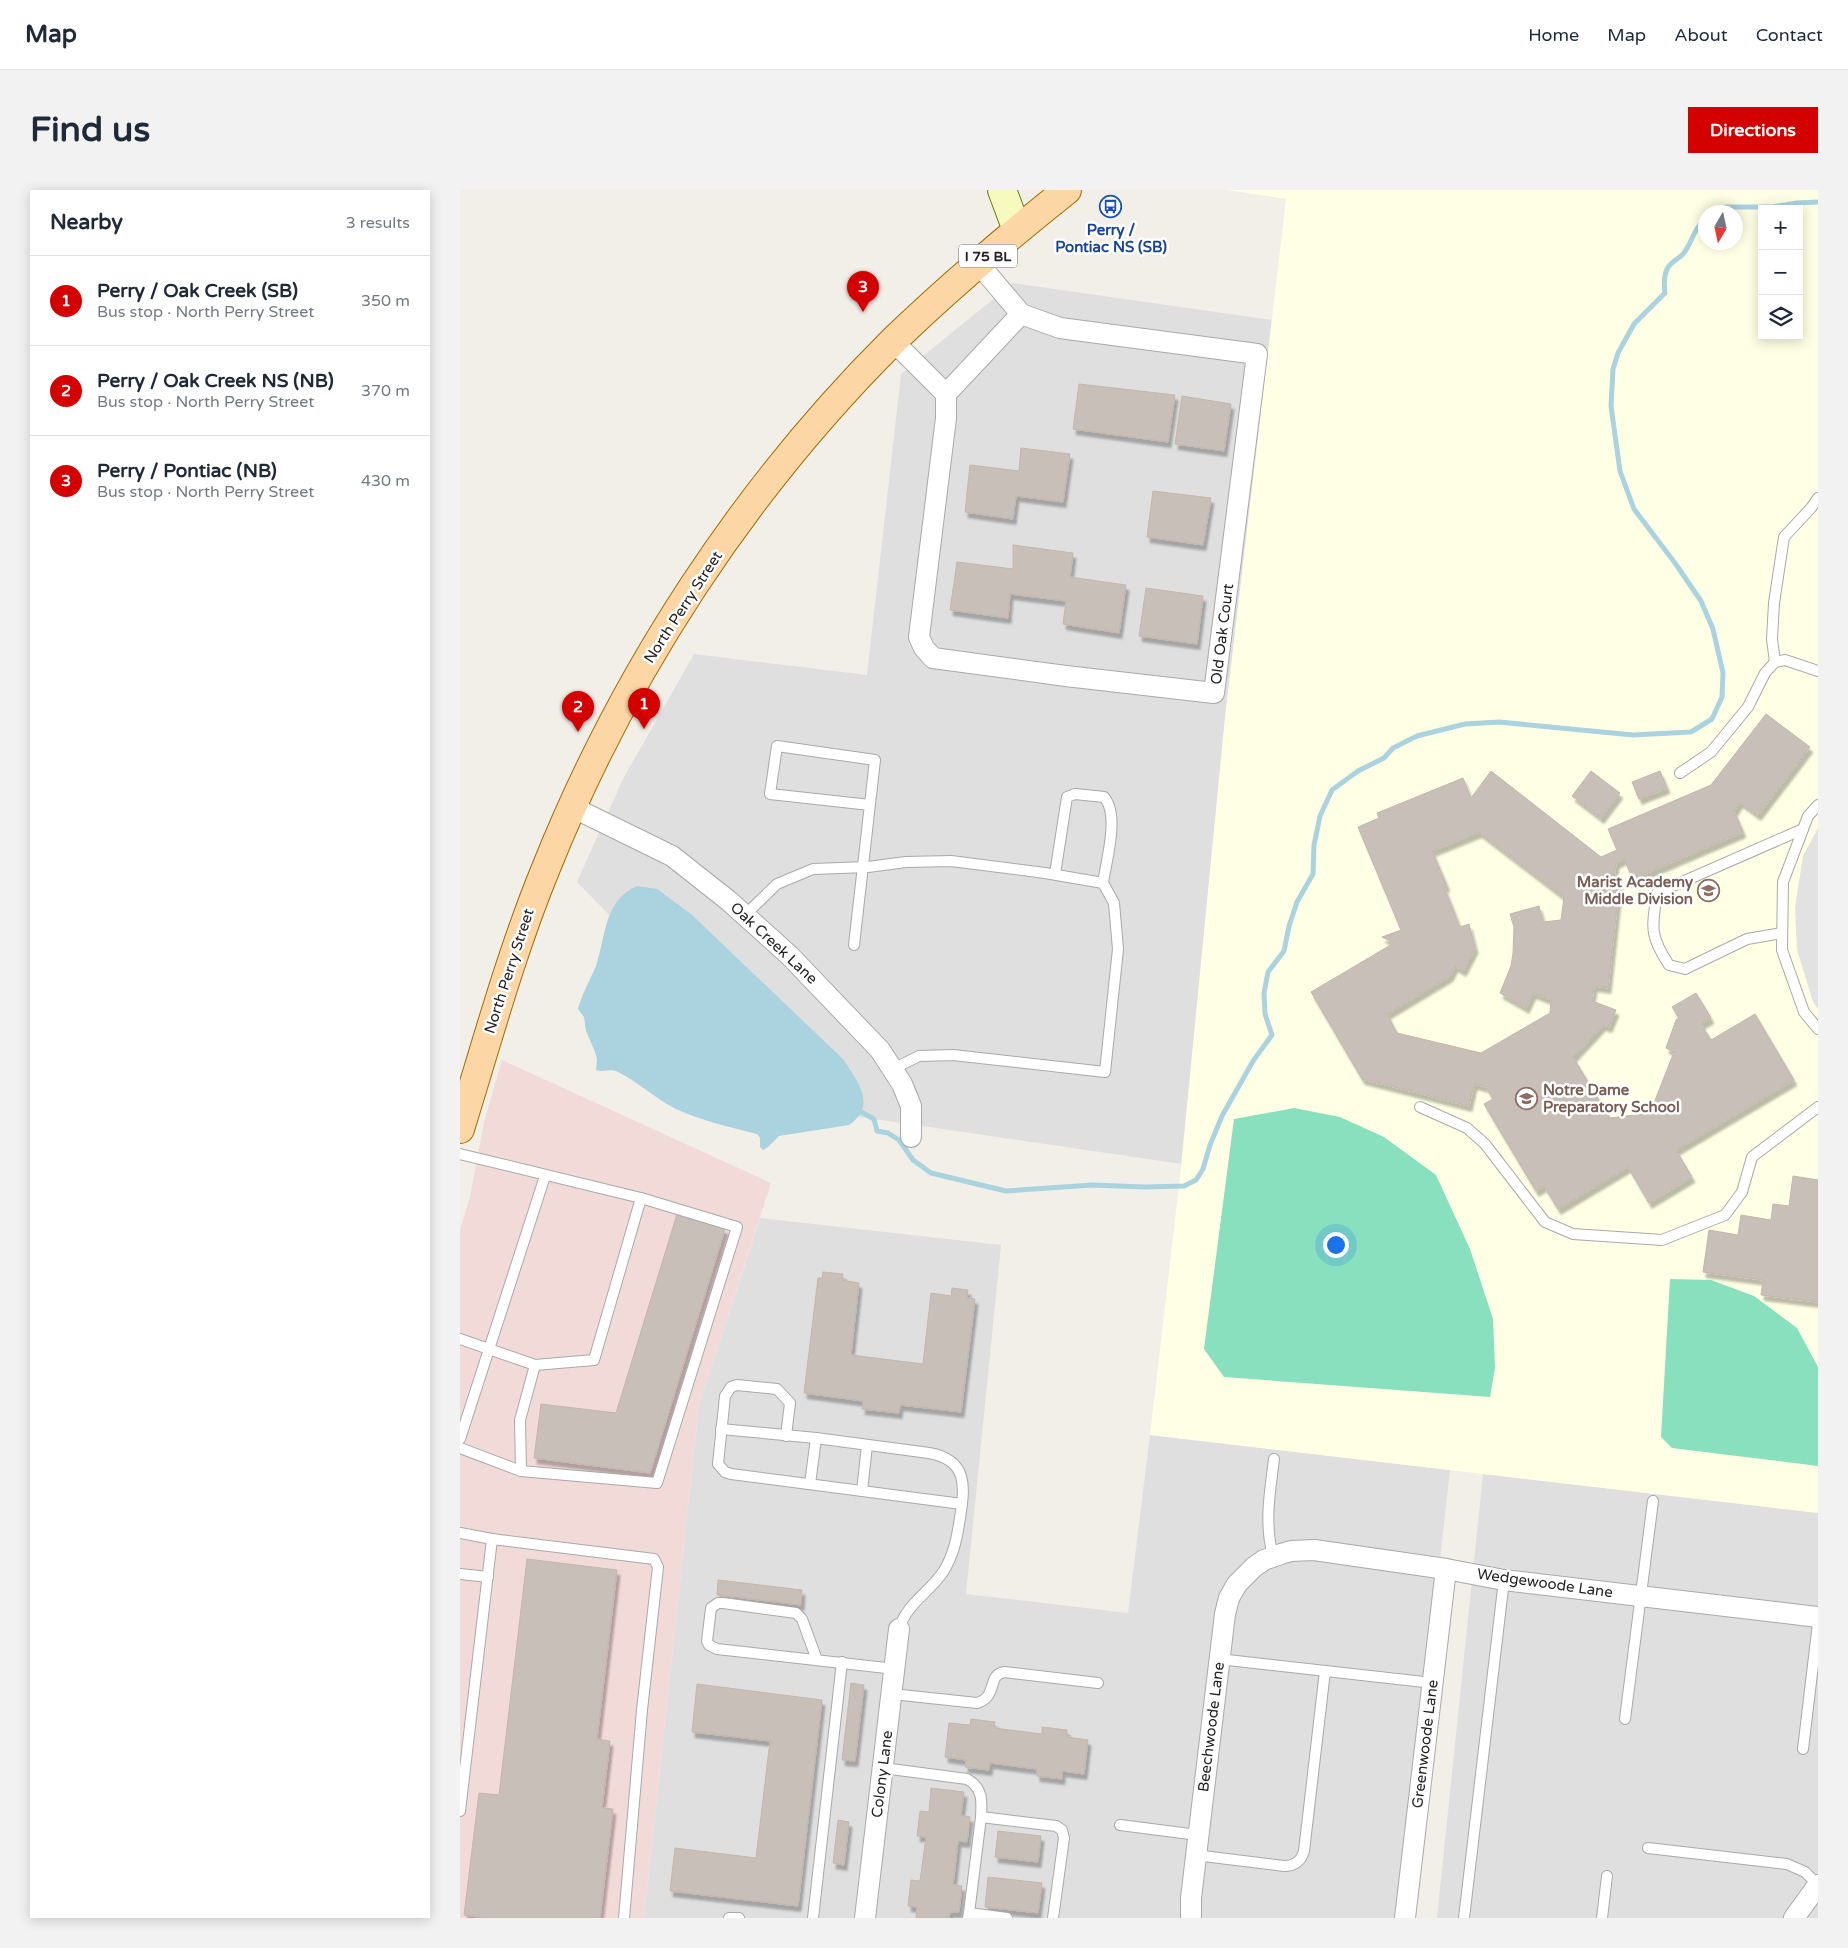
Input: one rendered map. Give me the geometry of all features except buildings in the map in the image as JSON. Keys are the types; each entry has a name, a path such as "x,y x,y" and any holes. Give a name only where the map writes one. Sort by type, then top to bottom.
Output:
{"main road":[{"name":"North Perry Street","path":"460,1130 516,947 542,876 572,807 614,721 651,655 718,552 798,446 855,382 893,341 1017,230 1068,190"}],"street":[{"path":"1002,190 1017,230"},
{"path":"893,341 946,394 1021,314 979,264"},
{"name":"Old Oak Court","path":"946,394 946,418 919,637 924,648 933,658 1214,693 1258,354 1060,328 1021,314"},
{"name":"Oak Creek Lane","path":"572,807 672,856 745,915 790,956 873,1042 893,1069 902,1084 911,1106 911,1137"},
{"name":"Wedgewoode Lane","path":"1273,1556 1291,1551 1314,1550 1446,1569 1504,1580 1818,1617"},
{"name":"Beechwoode Lane","path":"1191,1918 1191,1898 1225,1614 1231,1593 1245,1575 1264,1560 1273,1556"},
{"name":"Greenwoode Lane","path":"1405,1918 1446,1569"},
{"name":"Colony Lane","path":"865,1918 900,1629"},
{"path":"1794,1918 1818,1885"}],"lane":[{"path":"1775,662 1772,638 1774,603 1784,537 1818,498"},
{"path":"1680,773 1711,752 1748,707 1765,673 1775,662 1784,660 1818,671"},
{"path":"854,945 864,867 875,760 777,746 770,794 870,805"},
{"path":"893,1069 919,1056 953,1055 1105,1072 1118,950 1114,903 1103,884 1112,822 1109,803 1104,797 1075,794 1067,798 1055,874"},
{"path":"1818,805 1808,816 1783,882 1782,932 1782,950 1804,1012 1818,1029"},
{"path":"1782,932 1747,939 1686,968 1669,965 1657,947 1652,927 1657,893 1803,829"},
{"path":"745,915 776,884 814,869 864,867 906,862 951,861 1055,874 1103,884"},
{"path":"1420,1107 1467,1128 1485,1144 1545,1222 1573,1234 1662,1240 1725,1216 1742,1192 1752,1157 1818,1107"},
{"path":"460,1154 544,1176 641,1198 737,1227 657,1483 521,1471 460,1448"},
{"path":"460,1439 544,1176"},
{"path":"460,1339 535,1365 594,1360 641,1198"},
{"path":"521,1471 520,1420 535,1365"},
{"path":"786,1436 790,1403 777,1389 737,1385 727,1391 718,1464 725,1472 962,1504"},
{"path":"721,1428 868,1444 929,1453 944,1456 954,1465 961,1475 964,1486 957,1539 949,1561 938,1578 907,1610 900,1629"},
{"path":"810,1484 816,1438"},
{"path":"862,1491 868,1444"},
{"path":"1273,1556 1267,1526 1274,1459"},
{"path":"1625,1719 1653,1501"},
{"path":"460,1533 492,1539 654,1559 658,1567 642,1710 624,1918"},
{"path":"460,1811 492,1539"},
{"path":"460,1574 488,1577"},
{"path":"1464,1918 1504,1580"},
{"path":"817,1660 802,1619 796,1613 723,1603 718,1603 711,1608 707,1641 713,1648 792,1658 817,1660 842,1662 895,1669"},
{"path":"1803,1749 1818,1623"},
{"path":"1219,1659 1432,1683"},
{"path":"813,1918 842,1662"},
{"path":"1120,1825 1284,1866 1295,1864 1302,1858 1304,1851 1325,1671"},
{"path":"892,1694 978,1703 987,1698 992,1690 994,1678 1000,1672 1098,1683"},
{"path":"883,1768 967,1779 977,1787 981,1794 981,1817 968,1916 1006,1918"},
{"path":"981,1817 1056,1826 1062,1830 1064,1838 1053,1918"},
{"path":"1648,1848 1787,1864 1805,1872 1818,1885"},
{"path":"1602,1918 1607,1876"},
{"path":"729,1918 739,1918"}],"shaded area":[{"path":"1227,190 1818,190 1818,1513 1150,1435 1180,1177 1225,718 1286,199"},
{"path":"1013,283 1272,320 1225,718 1182,1164 799,1108 577,882 623,779 694,654 867,675 901,374"},
{"path":"1818,828 1818,1009 1813,1002 1797,950 1795,907 1803,856"},
{"path":"502,1060 771,1183 699,1404 644,1918 460,1918 460,1230 470,1197 484,1122"},
{"path":"760,1218 1001,1245 966,1594 1128,1613 1150,1435 1450,1470 1400,1918 644,1918 699,1404"},
{"path":"1483,1474 1818,1513 1818,1918 1437,1918"}],"green space":[{"path":"1294,1108 1340,1117 1384,1137 1436,1175 1470,1249 1493,1319 1495,1368 1490,1397 1224,1377 1204,1349 1234,1119"},
{"path":"1670,1279 1711,1280 1754,1296 1797,1328 1818,1367 1818,1466 1672,1448 1661,1437"}],"water":[{"path":"637,886 657,889 691,914 843,1059 859,1084 862,1093 864,1101 858,1117 849,1125 779,1136 763,1150 760,1147 760,1138 757,1134 696,1117 669,1105 618,1072 596,1070 597,1059 595,1052 586,1031 584,1017 578,1009 596,966 612,910 626,892"}],"waterway":[{"path":"1743,207 1772,207 1818,202"},
{"path":"861,1112 874,1119 877,1131 888,1133 899,1140 913,1160 931,1173 1006,1191 1092,1185 1184,1186 1196,1180 1203,1169 1210,1145 1222,1116 1253,1061 1272,1035 1265,1014 1264,993 1268,972 1284,951 1289,926 1297,902 1313,874 1314,845 1320,816 1332,790 1358,771 1384,758 1393,748 1417,736 1465,724 1499,722 1633,735 1691,732 1712,719 1722,697 1723,673 1713,629 1701,601 1634,509 1620,471 1611,406 1613,369 1618,353 1634,324 1665,293 1667,269 1685,252 1698,228"}],"place":[{"name":"Perry / Pontiac NS (SB)","path":"1111,207"},
{"name":"Perry / Pontiac (NB)","path":"863,312"},
{"name":"Perry / Oak Creek (SB)","path":"644,729"},
{"name":"Perry / Oak Creek NS (NB)","path":"578,732"},
{"name":"Marist Academy Middle Division","path":"1709,891"},
{"name":"Notre Dame Preparatory School","path":"1527,1099"}]}
